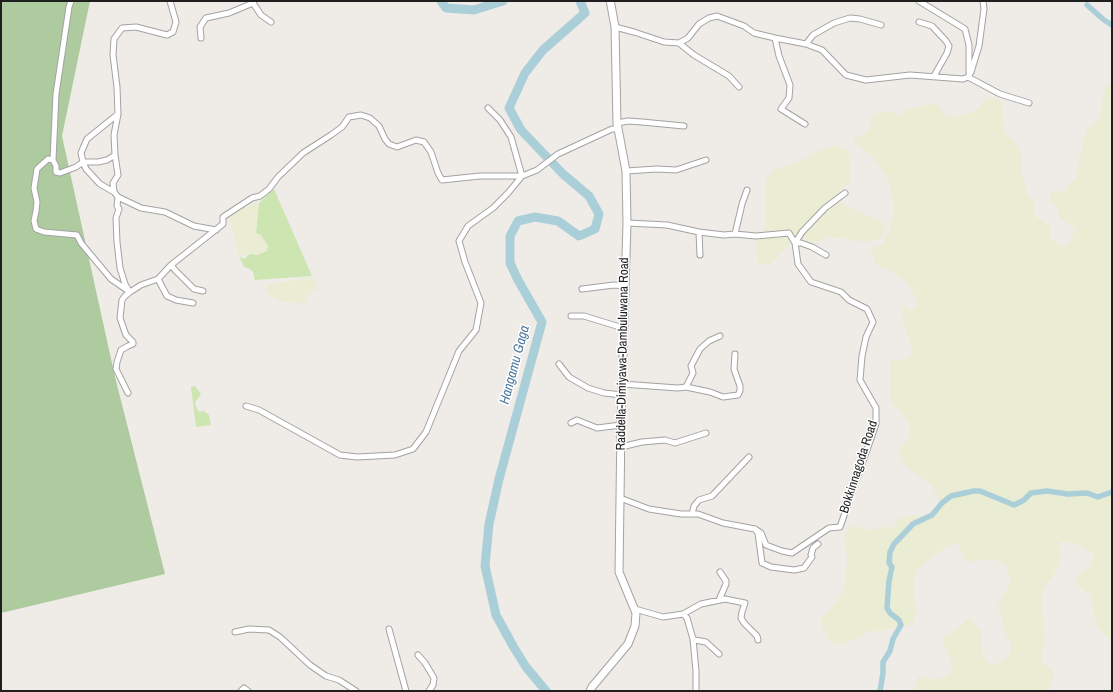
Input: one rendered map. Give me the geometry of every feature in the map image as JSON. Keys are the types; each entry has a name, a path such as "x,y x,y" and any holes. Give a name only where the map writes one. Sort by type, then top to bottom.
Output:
{"street":[{"path":"71,1 56,94 53,160 56,166 56,172 60,173 76,167 83,162 98,162 107,160 115,155"},
{"path":"114,192 113,183 118,175 114,135 118,114 117,87 113,55 114,39 122,28 136,27 167,36 173,32 176,22 170,1"},
{"name":"Raddella-Dimiyawa-Dambuluwana Road","path":"590,691 628,644 635,626 636,613 619,572 623,328 627,223 626,171 618,126 615,27 612,5 610,1"},
{"path":"919,1 965,29 969,45 968,76"},
{"path":"615,27 664,42 679,43 688,38 699,24 709,18 717,16 744,26 754,33 806,44 822,50 846,75 866,80 910,74 963,79 968,76 979,46 984,9 983,1"},
{"path":"201,38 200,27 206,18 229,13 254,2 262,15 271,22"},
{"path":"806,44 813,35 834,23 850,18 860,19 881,25"},
{"path":"919,22 932,26 949,46 948,53 934,76"},
{"path":"775,38 779,56 790,85 789,98 781,109 805,124"},
{"path":"679,43 694,55 729,76 739,87"},
{"path":"968,76 1000,94 1029,103"},
{"path":"488,108 500,120 511,137 522,176"},
{"path":"118,114 86,139 81,153 86,169 100,184 114,192 118,197 141,208 165,212 194,226 216,230"},
{"path":"128,392 116,369 121,350 133,344 133,342 126,335 120,318 122,300 130,292 141,285 158,279 171,265 223,224 223,217 252,198 260,196 269,189 278,176 303,153 331,135 350,118 361,115 370,118 379,126 389,144 397,147 416,140 424,142 431,152 442,180 480,176 522,176 537,170 558,154 628,121 684,126"},
{"path":"53,160 48,159 37,169 34,188 36,202 34,220 36,229 44,232 77,235 81,243 111,279 130,292"},
{"path":"626,171 657,169 676,170 706,160"},
{"path":"246,406 259,410 340,455 357,457 395,455 413,449 426,432 459,351 476,330 481,303 465,262 459,241 468,226 493,208 522,176"},
{"path":"735,234 747,190"},
{"path":"795,243 802,232 825,208 845,193"},
{"path":"118,197 117,206 119,209 116,218 120,268 130,292"},
{"path":"627,223 667,225 699,232 724,235 735,234 756,236 789,233 795,243"},
{"path":"699,232 700,255"},
{"path":"795,243 801,243 812,247 826,256"},
{"name":"Bokkinnagoda Road","path":"755,529 761,533 766,545 782,552 792,553 829,528 840,527 876,424 876,408 860,380 862,356 872,322 867,309 849,300 840,292 811,282 798,264 795,243"},
{"path":"171,265 194,289 203,291"},
{"path":"158,279 168,296 176,300 193,302"},
{"path":"582,289 614,285 625,286"},
{"path":"571,316 584,316 623,328"},
{"path":"686,387 693,373 691,366 700,349 709,341 720,336"},
{"path":"622,384 678,388 686,387 710,392 723,397 738,396 740,386 734,369 735,354"},
{"path":"559,364 570,377 588,388 604,393 622,394"},
{"path":"571,423 577,420 597,428 621,425"},
{"path":"621,447 642,442 665,440 675,442 706,433"},
{"path":"692,514 694,506 699,500 712,496 749,457"},
{"path":"620,498 649,509 681,514 698,514 723,524 755,529 758,533 762,563 771,567 794,570 804,568 812,558 811,555 813,548 818,544"},
{"path":"719,600 726,584 726,581 720,572"},
{"path":"635,610 663,618 683,614 701,604 719,600 725,599 745,603 741,618 757,636 758,640"},
{"path":"683,614 687,618 693,638 696,691"},
{"path":"235,632 249,629 269,630 280,637 310,665 326,676 339,680 356,691"},
{"path":"389,629 406,691"},
{"path":"693,638 695,640 706,642 719,654"},
{"path":"418,655 434,678 433,685 428,691"},
{"path":"241,691 244,688 248,691"}],"green space":[{"path":"1,1 90,1 62,136 115,377 165,574 1,613"},
{"path":"1112,82 1112,392 1110,398 1112,402 1112,643 1099,628 1093,613 1091,599 1088,593 1083,591 1077,583 1075,577 1088,569 1094,554 1082,546 1062,541 1059,550 1059,567 1056,568 1043,590 1041,599 1044,619 1044,644 1041,655 1044,663 1054,672 1054,677 1048,691 916,691 915,685 918,676 936,680 946,677 952,672 951,660 942,640 945,635 953,632 969,618 982,633 981,645 983,656 988,663 1000,663 1006,658 1011,651 1011,642 1006,636 998,605 1010,585 1010,578 1007,567 1000,561 987,559 973,562 964,559 958,544 950,545 924,563 917,572 913,583 913,594 917,613 913,624 907,626 897,626 884,631 871,631 844,644 829,641 821,626 822,618 835,604 844,591 847,554 844,540 846,533 850,528 853,526 868,530 880,527 893,528 896,522 901,518 914,515 927,519 938,512 939,508 939,500 927,481 916,475 904,464 900,456 900,448 909,438 910,423 895,407 889,396 889,365 890,358 896,360 906,359 911,356 913,349 907,334 902,314 904,305 912,312 917,305 914,294 906,281 895,273 876,264 872,254 872,247 878,247 884,243 894,213 892,196 886,176 872,155 855,144 854,139 855,137 870,130 872,116 879,112 885,113 891,111 895,114 900,114 909,109 933,103 939,106 944,115 949,117 957,117 963,114 973,113 989,97 997,99 1002,104 1004,129 1008,136 1019,147 1022,154 1021,168 1026,191 1033,201 1036,217 1050,228 1049,238 1064,246 1071,241 1075,230 1069,224 1060,219 1055,205 1050,199 1050,194 1052,192 1062,192 1065,190 1067,185 1076,178 1082,143 1087,130 1100,116 1102,111 1101,104 1106,87"},
{"path":"835,145 848,150 850,163 851,182 840,190 839,203 879,220 886,228 882,238 865,242 841,238 828,238 812,244 799,235 771,264 759,264 755,246 766,225 766,180 774,169 802,160 820,150"},
{"path":"274,189 312,276 255,280 253,272 244,267 239,256 244,259 250,254 257,255 267,251 268,246 261,235 256,233 259,203"},
{"path":"257,201 259,206 256,233 261,235 268,246 267,252 257,255 250,254 239,256 228,217"},
{"path":"313,277 318,290 311,290 312,295 304,296 306,304 280,302 266,292 268,285"},
{"path":"195,386 201,394 195,402 196,407 199,412 204,411 209,415 211,425 196,427 191,387"}],"waterway":[{"name":"Hangamu Gaga","path":"441,1 446,8 474,10 503,1"},
{"name":"Hangamu Gaga","path":"546,691 526,667 496,615 485,566 489,524 499,479 542,322 510,263 510,236 518,221 535,217 558,221 579,236 595,229 599,214 589,196 563,174 521,130 509,108 525,73 543,50 585,13 580,1"},
{"path":"1087,5 1112,25"},
{"path":"880,691 883,662 890,651 893,639 901,625 899,620 890,613 887,608 889,581 892,567 889,563 890,552 894,544 913,524 932,515 942,503 951,496 974,491 980,491 1014,505 1024,500 1031,493 1047,491 1068,494 1087,493 1098,497 1112,492"}]}
